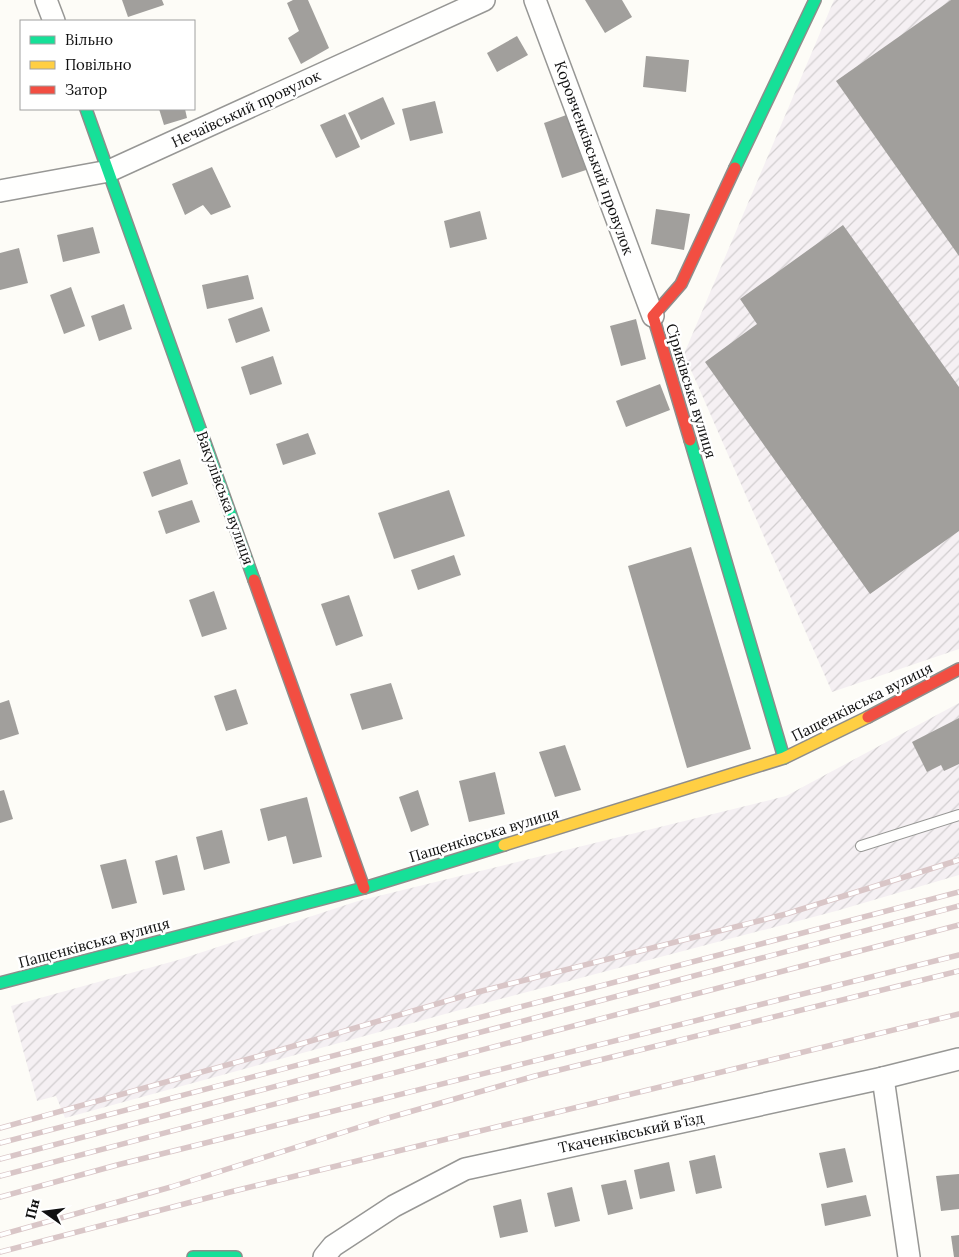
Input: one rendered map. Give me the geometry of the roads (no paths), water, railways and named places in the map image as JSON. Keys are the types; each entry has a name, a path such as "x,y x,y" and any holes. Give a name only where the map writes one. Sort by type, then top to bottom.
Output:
{"street":[{"path":"46,0 54,20"},
{"name":"Нечаївський провулок","path":"0,191 109,172 484,0"},
{"name":"Коровченківський провулок","path":"535,0 653,316"},
{"name":"Сіриківська вулиця","path":"784,758 653,316 682,284 755,124 815,0"},
{"name":"Вакулівська вулиця","path":"86,110 364,888"},
{"name":"Пащенківська вулиця","path":"0,983 364,888 784,758 918,692 959,669"},
{"name":"Ткаченківський в'їзд","path":"324,1257 333,1246 394,1206 465,1169 883,1078 959,1059"},
{"path":"883,1078 910,1257"},
{"path":"192,1257 236,1257"}],"lane":[{"path":"861,846 959,815"}],"railway":[{"path":"0,1128 263,1055 474,993 786,914 959,860"},
{"path":"0,1143 959,892"},
{"path":"0,1159 959,906"},
{"path":"0,1176 959,925"},
{"path":"0,1197 117,1165 959,955"},
{"path":"0,1235 171,1187 388,1118 535,1076 959,971"},
{"path":"0,1252 230,1192 959,1014"}]}
